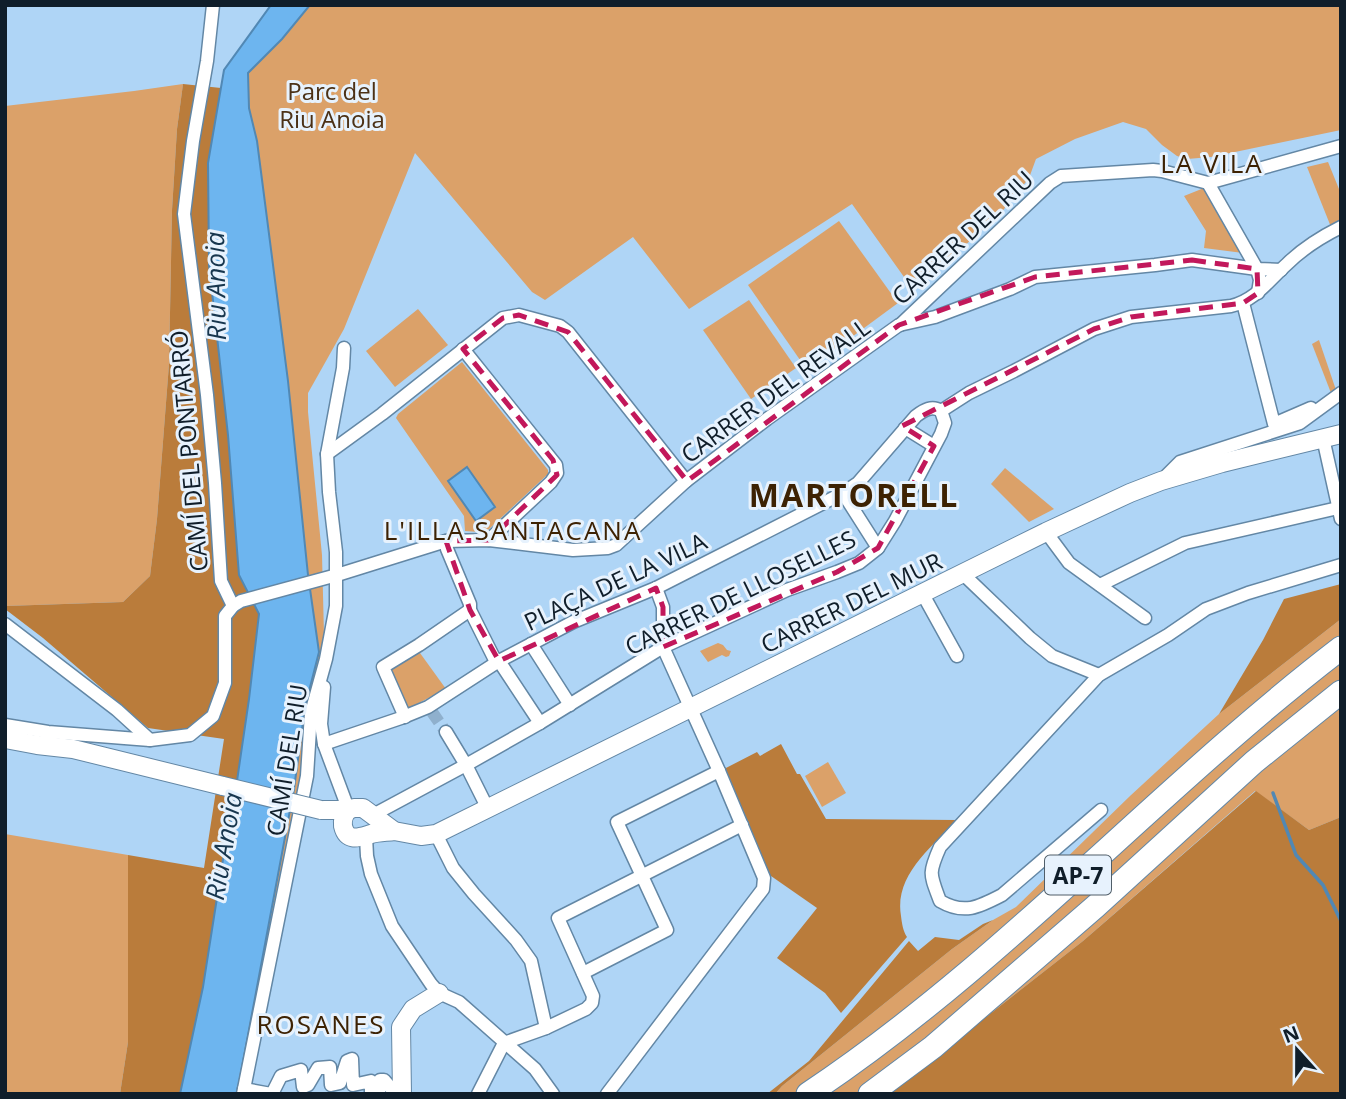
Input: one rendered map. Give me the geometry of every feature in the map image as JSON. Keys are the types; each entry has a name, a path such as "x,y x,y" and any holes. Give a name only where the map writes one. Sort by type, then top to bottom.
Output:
{"highway":[{"name":"AP-7","path":"808,1094 873,1048 976,966 1230,738 1341,648"},
{"name":"AP-7","path":"870,1094 933,1047 1096,906 1254,762 1341,692"}],"main road":[{"name":"CARRER DEL MUR","path":"370,825 421,836 436,834 962,573 1130,493 1222,463 1341,434"},
{"path":"5,739 101,755 321,810 347,814 363,808 370,825 359,838 346,832 347,814"},
{"path":"402,1094 401,1027 413,1009 439,993"}],"street":[{"name":"CAMÍ DEL PONTARRÓ","path":"213,5 184,214 207,395 221,581 233,606"},
{"path":"1258,293 1257,269 1208,183 1341,146"},
{"name":"CARRER DEL RIU","path":"899,325 1055,179 1072,175 1153,170 1208,183"},
{"path":"1337,396 1274,424 1243,303 1258,293 1285,265 1319,238 1341,227"},
{"name":"CARRER DEL REVALL","path":"233,606 248,599 314,582 446,541 489,540 573,550 616,545 687,481 767,419 899,325 935,317 1035,277 1192,260 1281,270"},
{"name":"PLAÇA DE LA VILA","path":"324,744 430,710 499,662 531,644 573,622 656,587 843,493 858,483 922,411 933,408 941,411 969,393 1094,329 1131,317 1243,303"},
{"path":"327,454 503,318 519,315 560,326 568,332 687,481"},
{"name":"CAMÍ DEL RIU","path":"243,1091 307,776 311,713 326,659 336,606 335,534 327,454 343,368 344,348"},
{"path":"463,349 556,465 557,473 551,482 489,540"},
{"path":"1161,481 1180,462 1300,423 1337,396"},
{"name":"CARRER DE LLOSELLES","path":"370,825 663,647 787,590 859,563 878,548 895,521 944,423 941,411"},
{"path":"905,428 934,446"},
{"path":"1100,585 1185,543 1339,513 1323,438"},
{"path":"843,493 878,548"},
{"path":"1046,532 1069,563 1145,618"},
{"path":"446,541 470,610 494,658 540,723"},
{"path":"1101,810 1002,895 966,909 952,908 940,901 930,876 940,847 1099,675 1168,635 1206,609 1248,593 1341,565"},
{"path":"962,573 1052,656 1099,675"},
{"path":"607,1094 763,889 764,878 743,825 663,647 663,607 656,587"},
{"path":"926,600 957,656"},
{"path":"5,725 48,733 150,740 190,735 213,716 225,683 225,616 233,606"},
{"path":"405,717 383,667 470,610"},
{"path":"5,624 117,709 150,740"},
{"path":"531,644 570,705"},
{"path":"326,659 321,724 324,744 346,803 347,814"},
{"path":"446,732 488,809"},
{"path":"583,973 667,930 617,822 719,772"},
{"path":"370,825 367,856 371,874 392,926 431,984 439,993 459,1002 535,1069 553,1094"},
{"path":"478,1094 504,1043 546,1028 586,1009 592,1003 593,996 558,918 743,825"},
{"path":"436,834 453,868 531,961 546,1028"},
{"path":"243,1091 271,1094 281,1076 301,1070 303,1087 308,1085 318,1069 330,1067 331,1085 340,1083 347,1061 352,1059 354,1085 371,1081 371,1094"},
{"path":"379,1094 380,1080 384,1080 396,1094"}],"highlighted area":[{"path":"1192,260 1257,269 1258,293 1243,303 1131,317 1094,329 902,426 934,446 878,548 837,572 663,647 663,607 656,588 499,661 470,610 446,541 489,540 557,475 553,460 463,349 503,318 519,315 568,332 687,481 899,325 1035,277"}],"green space":[{"name":"Parc del Riu Anoia","path":"310,5 1341,5 1341,130 1211,157 1187,159 1177,156 1146,129 1123,122 1075,139 1036,159 1029,178 1000,214 914,291 852,204 689,309 633,237 545,300 532,292 415,153 344,329 308,393 322,555 324,635 279,902 237,1094 294,789 305,707 319,652 308,575 288,381 257,141 249,108 248,73 282,39"},
{"path":"183,84 172,210 169,364 150,576 123,602 5,606 5,106"},
{"path":"1328,162 1341,194 1341,222 1331,227 1307,167"},
{"path":"1204,188 1243,253 1204,248 1206,231 1184,196"},
{"path":"839,221 898,303 807,370 748,285"},
{"path":"749,300 796,368 751,399 703,330"},
{"path":"418,309 448,345 395,387 366,351"},
{"path":"1319,340 1336,390 1331,393 1312,344"},
{"path":"462,362 548,470 548,474 488,530 479,532 465,531 464,516 396,418"},
{"path":"1005,468 1054,509 1029,522 991,484"},
{"path":"1341,619 1341,817 1309,830 1255,791 1083,941 888,1094 775,1094 952,949 1016,907 1219,714"},
{"path":"718,643 731,651 729,656 722,655 708,662 700,651"},
{"path":"420,653 446,689 405,710 388,672"},
{"path":"828,762 846,793 822,807 805,776"},
{"path":"5,834 128,855 128,1042 120,1094 5,1094"}],"shaded area":[{"path":"183,84 221,88 208,163 239,575 259,614 232,815 203,987 180,1094 120,1094 128,1042 128,855 204,868 224,739 148,728 5,609 5,606 123,602 150,576 169,364 172,210"},
{"path":"1341,584 1341,619 1219,714 1284,599"},
{"path":"781,744 826,819 957,820 926,851 903,888 901,916 907,937 841,1013 825,993 777,958 817,908 771,876 767,876 757,844 724,769 757,752 760,756"},
{"path":"1256,791 1309,830 1341,817 1341,1094 888,1094 1083,941"},
{"path":"993,920 952,949 775,1094 767,1094 809,1061 909,941 918,951 935,937 959,940"}],"water":[{"name":"Riu Anoia","path":"271,5 310,5 282,39 248,73 249,108 257,141 288,381 308,575 319,652 305,707 294,789 237,1094 180,1094 203,987 232,815 259,614 239,575 228,435 209,265 208,163 224,70"},
{"path":"467,467 495,507 476,521 448,481"}],"waterway":[{"path":"1273,793 1296,855 1323,885 1341,921"}],"tunnel":[{"path":"432,712 446,732"}],"district":[{"name":"LA VILA","path":"1212,163"},
{"name":"MARTORELL","path":"854,494"},
{"name":"L'ILLA SANTACANA","path":"513,530"},
{"name":"ROSANES","path":"321,1024"}]}
